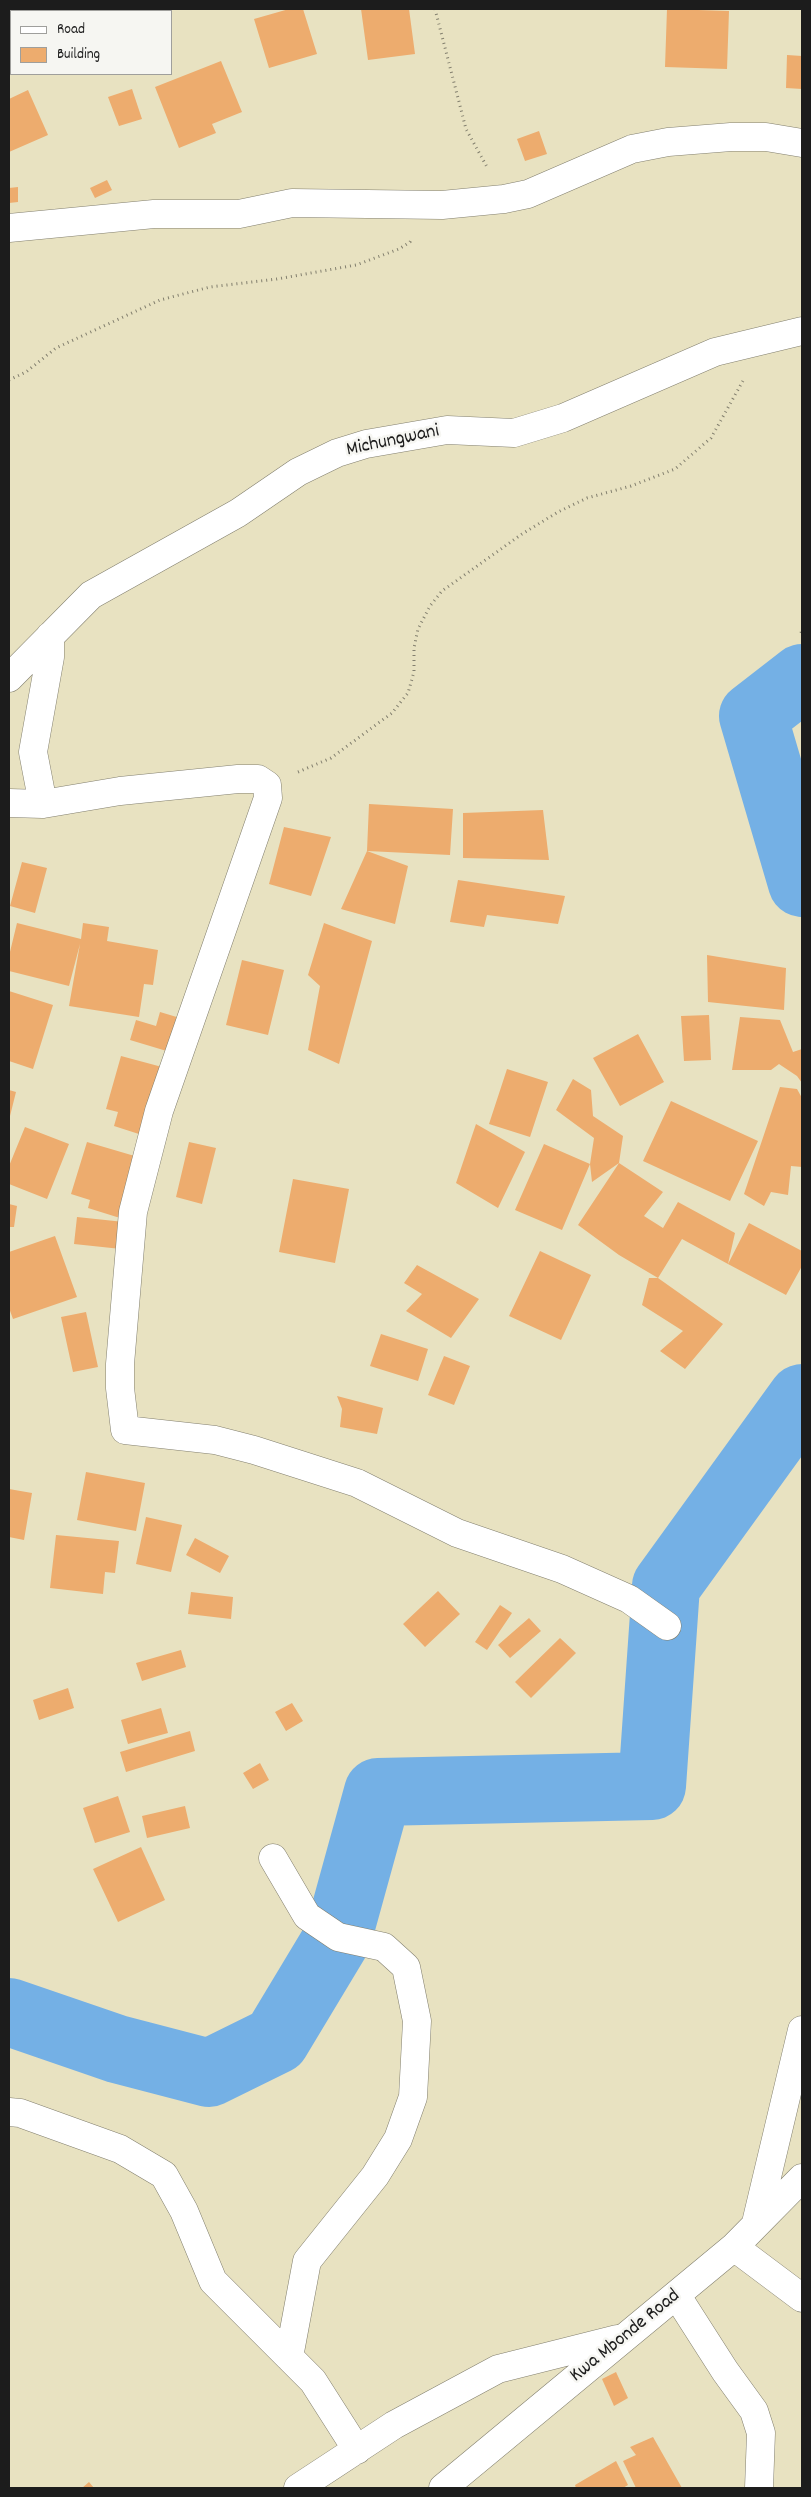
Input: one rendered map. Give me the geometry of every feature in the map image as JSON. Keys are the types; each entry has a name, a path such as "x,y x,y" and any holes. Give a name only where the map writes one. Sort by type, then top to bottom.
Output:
{"street":[{"path":"9,228 154,214 238,214 292,203 427,205 504,199 528,194 632,149 668,142 731,137 766,137 802,143"},
{"name":"Michungwani","path":"9,678 91,594 238,513 298,472 336,453 366,444 447,430 514,433 563,418 715,352 802,331"},
{"path":"43,804 34,752 50,657 50,636"},
{"path":"9,803 43,804 120,791 238,778 258,778 267,785 268,798 159,1111 133,1212 120,1364 120,1388 125,1430 215,1440 254,1450 357,1483 457,1533 562,1569 629,1599 667,1626"},
{"path":"273,1858 307,1916 338,1937 384,1947 406,1967 417,2021 413,2097 398,2139 375,2176 306,2261 289,2357"},
{"path":"756,2223 802,2030"},
{"path":"9,2112 20,2113 120,2149 164,2175 184,2211 213,2281 314,2381 356,2450"},
{"name":"Kwa Mbonde Road","path":"443,2488 734,2247 802,2178"},
{"path":"734,2247 802,2298"},
{"path":"677,2296 724,2371 754,2411 761,2433 759,2488"},
{"path":"298,2488 394,2426 498,2368 624,2337"}],"path":[{"path":"435,9 466,129 504,199"},
{"path":"9,380 26,372 56,348 160,300 210,287 277,279 356,265 399,249 410,242 427,205"},
{"path":"267,785 331,758 392,713 408,692 410,686 414,672 414,648 418,628 430,606 449,586 558,512 587,498 631,486 676,469 711,438 742,384 760,342"}],"building":[{"path":"115,9 116,10 86,10"},
{"path":"289,9 303,9 317,54 269,68 254,19"},
{"path":"361,9 409,9 415,54 368,60"},
{"path":"667,9 729,11 727,69 665,67"},
{"path":"787,55 802,56 802,89 786,88"},
{"path":"221,61 242,112 212,124 216,133 179,148 155,87"},
{"path":"132,89 142,119 119,126 108,97"},
{"path":"28,90 48,135 9,152 9,99"},
{"path":"539,131 547,154 525,161 517,139"},
{"path":"107,180 112,190 95,198 90,188"},
{"path":"18,187 18,202 9,203 9,188"},
{"path":"369,804 453,809 450,855 367,851"},
{"path":"543,810 549,860 463,858 463,813"},
{"path":"284,827 331,837 311,896 269,884"},
{"path":"367,851 408,866 395,924 341,909"},
{"path":"22,862 47,868 35,913 10,906"},
{"path":"458,880 565,896 558,924 487,915 484,927 450,922"},
{"path":"17,923 81,939 83,923 109,927 107,941 158,950 153,985 144,984 139,1017 69,1006 80,944 69,986 9,971 9,956"},
{"path":"324,923 372,941 339,1064 308,1050 320,986 308,975"},
{"path":"707,955 786,968 784,1010 708,1002"},
{"path":"242,960 284,970 268,1035 226,1025"},
{"path":"9,991 53,1005 33,1069 9,1061"},
{"path":"160,1012 180,1018 170,1052 130,1040 136,1020 156,1026"},
{"path":"709,1015 711,1060 684,1061 681,1016"},
{"path":"740,1017 780,1020 793,1052 802,1049 802,1083 797,1076 779,1064 771,1070 732,1070"},
{"path":"638,1034 664,1082 620,1106 593,1058"},
{"path":"121,1056 162,1067 142,1135 114,1126 118,1112 106,1109"},
{"path":"507,1069 548,1082 530,1137 489,1124"},
{"path":"573,1079 591,1090 593,1116 623,1136 619,1163 592,1182 590,1164 594,1138 556,1110"},
{"path":"780,1087 797,1089 802,1098 802,1167 791,1166 788,1195 771,1192 764,1206 744,1194"},
{"path":"9,1090 16,1092 9,1120"},
{"path":"671,1101 758,1141 730,1201 643,1161"},
{"path":"476,1124 525,1152 498,1208 456,1183"},
{"path":"25,1127 69,1144 47,1199 9,1184 9,1166"},
{"path":"87,1142 138,1157 120,1218 88,1208 90,1200 71,1194"},
{"path":"189,1142 216,1148 202,1204 176,1197"},
{"path":"544,1144 590,1164 562,1230 515,1210"},
{"path":"619,1163 663,1192 644,1216 663,1228 678,1202 735,1233 728,1264 682,1239 658,1278 619,1255 578,1225"},
{"path":"293,1179 349,1189 335,1263 279,1252"},
{"path":"9,1204 17,1206 14,1227 9,1227"},
{"path":"77,1217 124,1222 121,1249 74,1244"},
{"path":"749,1223 802,1251 802,1266 786,1295 728,1264"},
{"path":"55,1236 77,1297 13,1319 9,1308 9,1252"},
{"path":"540,1251 591,1275 561,1340 509,1316"},
{"path":"417,1265 479,1299 451,1338 406,1311 422,1294 404,1283"},
{"path":"649,1278 658,1278 723,1324 685,1369 660,1351 683,1331 642,1305"},
{"path":"86,1312 98,1367 73,1372 61,1317"},
{"path":"381,1334 428,1349 418,1381 370,1366"},
{"path":"444,1356 470,1366 454,1405 428,1395"},
{"path":"337,1396 383,1408 377,1434 340,1427 342,1409"},
{"path":"86,1472 145,1483 136,1531 77,1520"},
{"path":"9,1489 32,1493 24,1540 9,1537"},
{"path":"146,1517 182,1525 171,1572 136,1564"},
{"path":"56,1535 119,1541 115,1573 105,1572 103,1594 50,1588"},
{"path":"195,1538 229,1556 220,1573 186,1555"},
{"path":"438,1591 460,1614 425,1647 403,1624"},
{"path":"191,1592 233,1597 231,1619 188,1614"},
{"path":"500,1605 512,1613 487,1650 475,1642"},
{"path":"529,1618 541,1631 510,1658 498,1645"},
{"path":"560,1638 576,1653 531,1698 515,1682"},
{"path":"181,1650 186,1667 142,1681 136,1663"},
{"path":"68,1688 74,1708 39,1720 33,1700"},
{"path":"292,1703 303,1721 286,1731 275,1712"},
{"path":"161,1708 168,1733 128,1744 121,1720"},
{"path":"190,1731 195,1751 126,1772 120,1752"},
{"path":"260,1763 269,1780 253,1789 243,1773"},
{"path":"118,1796 130,1832 95,1843 83,1808"},
{"path":"185,1806 190,1828 147,1838 142,1816"},
{"path":"141,1847 165,1900 118,1922 93,1869"},
{"path":"616,2372 628,2398 614,2406 602,2379"},
{"path":"653,2437 682,2488 636,2488 623,2461 636,2455 630,2447"},
{"path":"616,2461 628,2485 623,2488 576,2488 575,2485"},
{"path":"89,2482 94,2488 82,2488"}],"waterway":[{"path":"802,678 753,716 802,883"},
{"path":"9,2012 117,2049 209,2073 276,2040 338,1937 378,1792 652,1786 666,1586 802,1398"}]}
